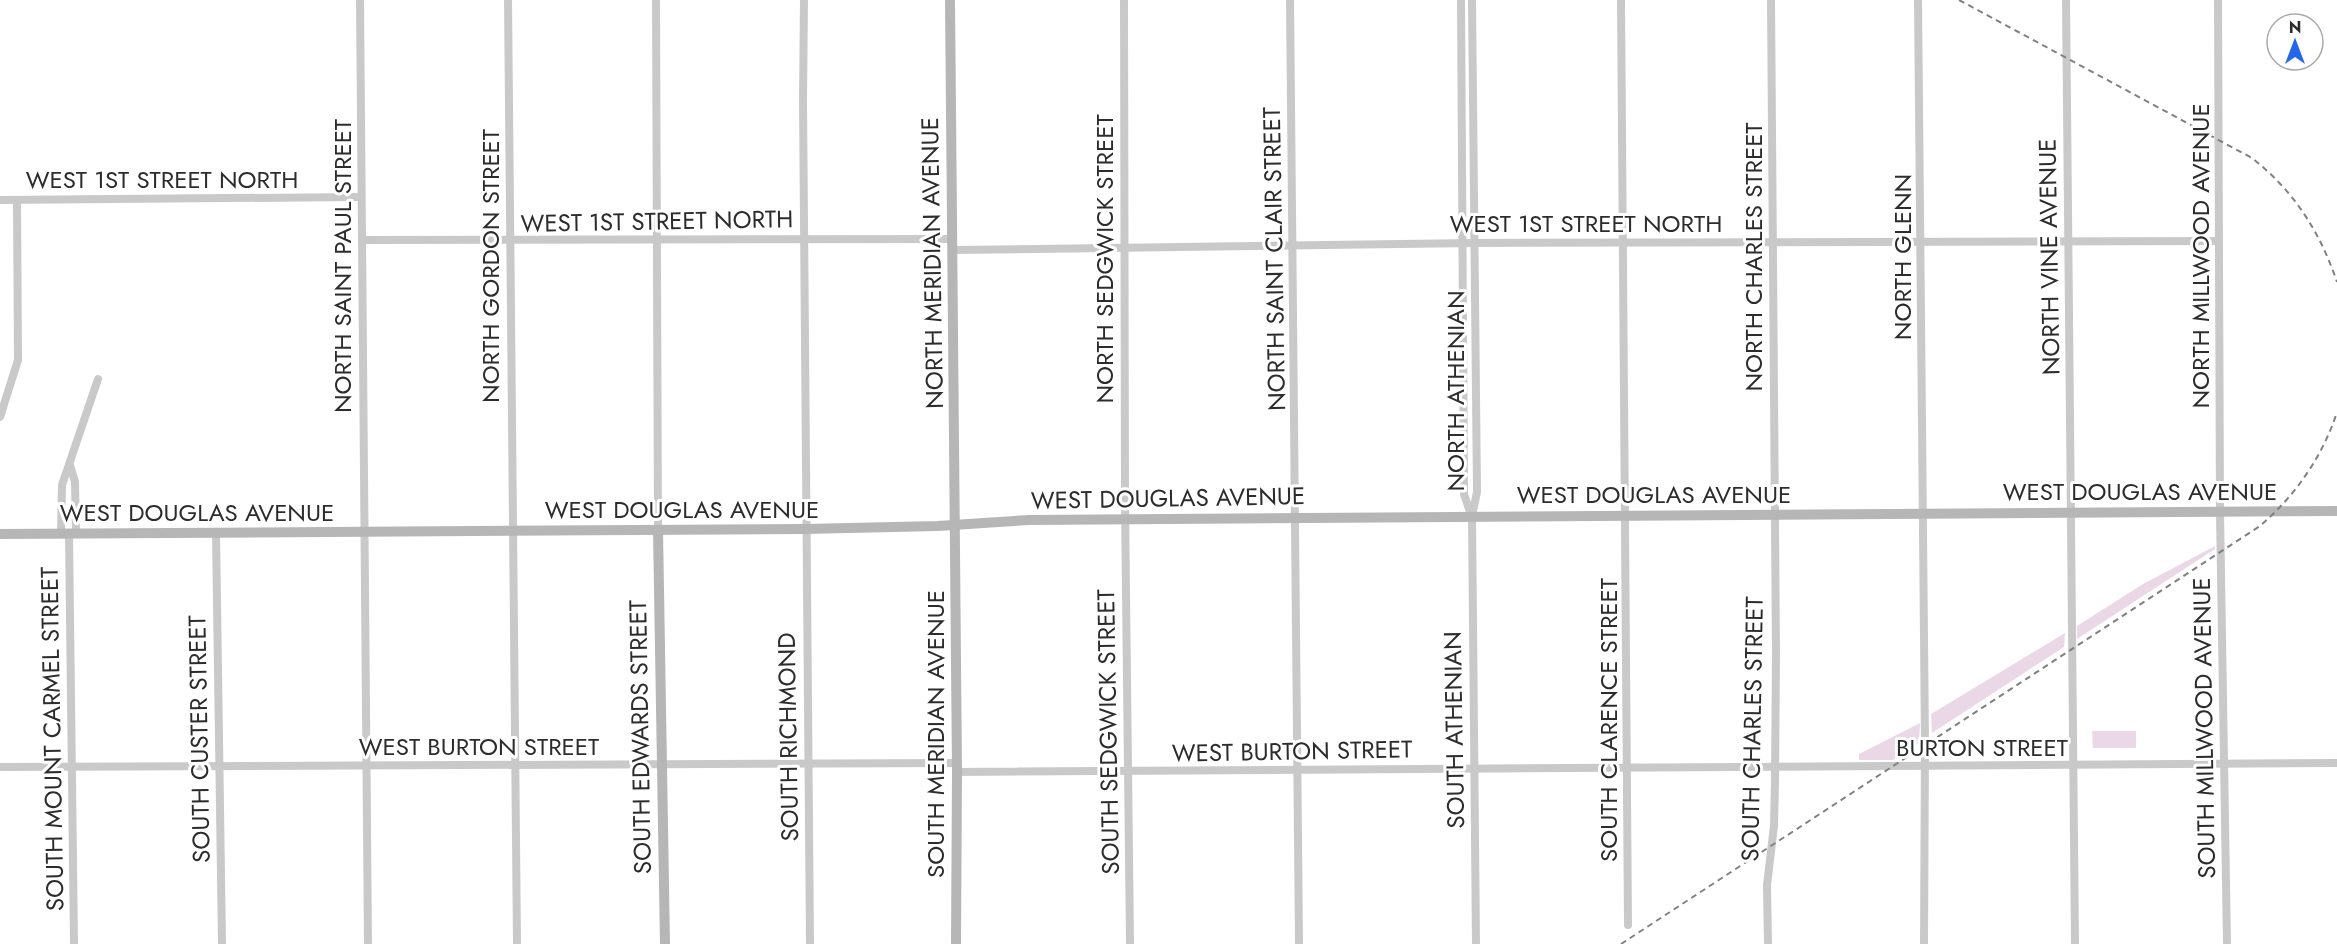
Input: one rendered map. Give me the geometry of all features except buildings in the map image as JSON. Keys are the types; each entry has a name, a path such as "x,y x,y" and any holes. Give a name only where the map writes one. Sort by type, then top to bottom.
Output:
{"main road":[{"name":"NORTH MERIDIAN AVENUE","path":"950,0 954,525"},
{"name":"WEST DOUGLAS AVENUE","path":"0,534 805,529 954,525 1029,520 1125,519 2337,511"},
{"name":"SOUTH MERIDIAN AVENUE","path":"954,525 957,767 956,944"},
{"name":"SOUTH EDWARDS STREET","path":"658,530 665,944"}],"street":[{"name":"NORTH SAINT PAUL STREET","path":"360,0 368,944"},
{"name":"NORTH GORDON STREET","path":"508,0 517,944"},
{"path":"656,0 658,530"},
{"name":"SOUTH RICHMOND","path":"804,0 805,529 810,944"},
{"name":"NORTH SEDGWICK STREET","path":"1124,0 1125,519"},
{"name":"NORTH SAINT CLAIR STREET","path":"1290,0 1297,518 1299,944"},
{"name":"NORTH ATHENIAN","path":"1461,0 1464,494 1472,516"},
{"name":"NORTH ATHENIAN","path":"1472,0 1477,492 1472,516"},
{"name":"SOUTH CLARENCE STREET","path":"1621,0 1627,515 1628,925"},
{"name":"NORTH CHARLES STREET","path":"1771,0 1774,514"},
{"name":"NORTH GLENN","path":"1918,0 1922,241 1923,944"},
{"name":"NORTH VINE AVENUE","path":"2066,0 2075,944"},
{"name":"NORTH MILLWOOD AVENUE","path":"2218,0 2220,512"},
{"name":"WEST 1ST STREET NORTH","path":"0,200 361,197"},
{"path":"0,417 18,360 17,200"},
{"name":"WEST 1ST STREET NORTH","path":"362,240 510,242 804,239 953,245 1124,247 1624,242 2219,241"},
{"path":"69,534 62,485 98,379"},
{"path":"69,534 75,482 70,465"},
{"name":"SOUTH MILLWOOD AVENUE","path":"2220,512 2226,764 2227,944"},
{"name":"SOUTH CHARLES STREET","path":"1768,944 1767,885 1774,826 1775,768 1774,514"},
{"name":"SOUTH ATHENIAN","path":"1472,516 1476,944"},
{"name":"SOUTH SEDGWICK STREET","path":"1125,519 1130,944"},
{"name":"SOUTH CUSTER STREET","path":"216,533 222,944"},
{"name":"SOUTH MOUNT CARMEL STREET","path":"69,534 75,944"},
{"name":"BURTON STREET","path":"1627,767 1775,768 2337,763"},
{"name":"WEST BURTON STREET","path":"0,767 808,764 1128,773 1627,767"}],"shaded area":[{"path":"2215,546 2215,549 2077,639 2077,626 2143,584"},
{"path":"2065,633 2064,647 1932,733 1931,714"},
{"path":"1920,723 1919,743 1893,760 1859,760 1859,754"},
{"path":"2092,731 2136,731 2136,748 2093,748"}],"railway":[{"path":"1959,0 2252,158 2281,184 2304,214 2314,229 2337,282"},
{"path":"1621,944 2260,526 2285,502 2306,474 2324,444 2337,412"}]}
